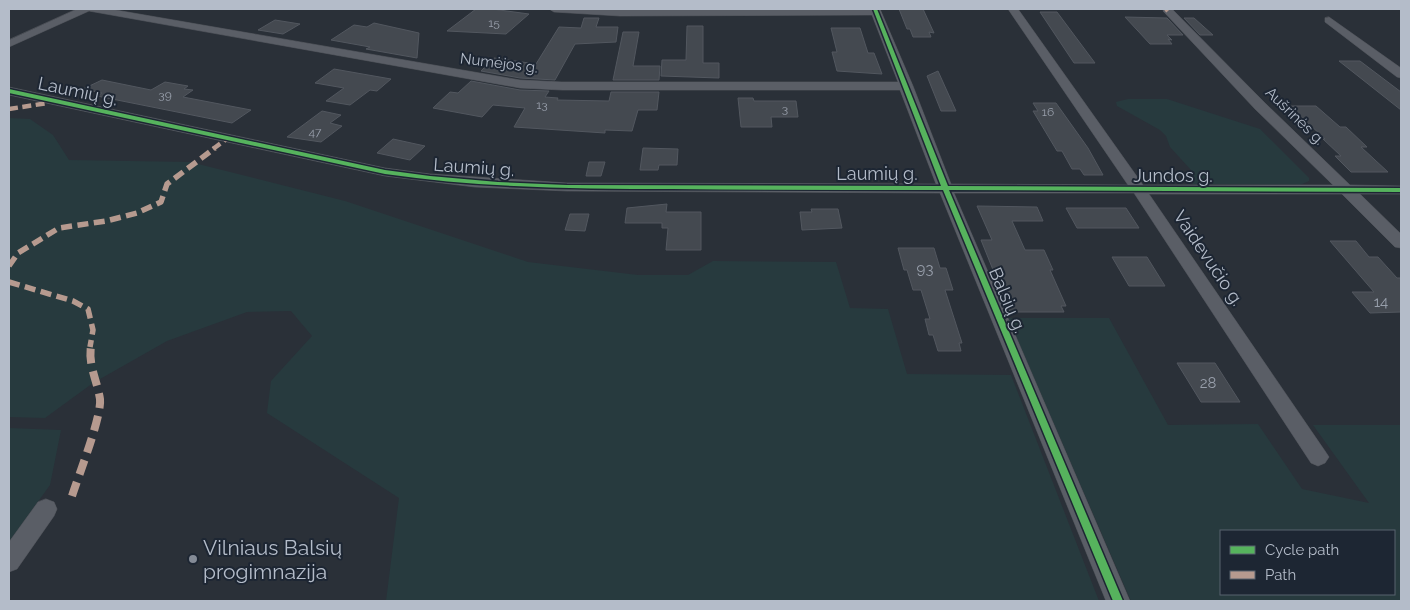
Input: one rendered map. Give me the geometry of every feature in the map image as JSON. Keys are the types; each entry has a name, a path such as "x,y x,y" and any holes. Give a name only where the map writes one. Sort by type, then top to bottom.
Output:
{"street":[{"path":"9,44 85,9"},
{"name":"Numėjos g.","path":"93,9 520,84 562,86 907,86"},
{"path":"554,9 620,13 876,11"},
{"name":"Vaidevučio g.","path":"1013,9 1140,190 1318,457"},
{"name":"Balsių g.","path":"876,11 907,86 945,188 1118,601"},
{"name":"Aušrinės g.","path":"1168,11 1260,106 1401,243"},
{"path":"1329,20 1401,74"},
{"name":"Laumių g.","path":"9,91 385,172 437,180 567,187 945,188"},
{"name":"Jundos g.","path":"945,188 1401,190"},
{"path":"9,561 46,508"}],"green space":[{"path":"1128,99 1167,99 1260,129 1309,178 1309,181 1300,185 1193,184 1190,181 1191,170 1170,147 1166,136 1160,130 1117,106 1116,102"},
{"path":"9,118 30,119 53,135 69,160 190,162 345,201 528,262 638,275 688,275 713,261 836,262 850,308 888,309 907,374 1011,375 1099,601 386,601 399,498 267,413 271,381 312,336 291,311 247,312 167,341 93,383 45,418 9,417"},
{"path":"1008,318 1109,318 1168,425 1258,424 1302,489 1369,503 1313,425 1401,425 1401,601 1131,601"},
{"path":"9,428 61,430 50,485 9,542"}],"building":[{"path":"476,9 492,9 529,14 506,34 447,31"},
{"path":"899,9 923,9 934,33 929,32 931,37 913,37 910,29 907,29"},
{"path":"1040,12 1057,12 1095,63 1074,63"},
{"path":"1125,17 1167,18 1183,35 1167,35 1172,40 1168,39 1172,44 1150,44"},
{"path":"584,18 599,18 596,27 618,27 616,42 575,44 555,80 520,78 481,71 494,58 536,64 559,27 581,28"},
{"path":"1184,18 1194,18 1213,35 1200,35"},
{"path":"275,20 300,24 283,34 258,30"},
{"path":"374,23 419,33 417,58 366,49 370,47 331,40 354,25 367,27"},
{"path":"687,26 703,26 703,63 719,63 719,78 661,76 662,60 686,60"},
{"path":"831,28 860,28 868,53 874,53 882,74 837,71 832,52 837,52"},
{"path":"623,32 639,32 633,66 660,66 659,80 613,80"},
{"path":"1339,61 1360,61 1401,92 1401,110"},
{"path":"334,69 391,79 377,91 370,90 350,105 326,101 344,88 315,83"},
{"path":"938,71 956,111 941,111 927,76"},
{"path":"102,80 151,90 165,82 188,86 184,89 193,90 183,97 251,110 232,123 97,96 102,93 83,89"},
{"path":"471,81 520,90 549,91 545,97 558,98 557,100 609,101 611,92 659,92 657,110 638,110 632,131 605,130 605,133 514,127 525,108 493,105 482,117 433,108 450,92 458,93"},
{"path":"738,98 753,98 754,101 796,101 798,117 771,117 772,127 741,127"},
{"path":"1033,103 1056,103 1088,148 1103,175 1084,175 1080,169 1072,169 1062,151 1057,151 1033,111 1038,111"},
{"path":"1290,106 1316,106 1340,127 1346,127 1367,147 1361,147 1388,172 1351,172 1335,156 1341,156"},
{"path":"322,111 341,115 330,123 342,126 321,142 287,137"},
{"path":"393,139 425,146 410,160 377,153"},
{"path":"643,148 678,149 677,165 659,165 658,170 640,170"},
{"path":"589,162 605,162 601,176 586,176"},
{"path":"667,204 666,212 701,212 701,250 666,250 668,228 662,228 662,223 625,223 627,208"},
{"path":"977,206 1037,207 1043,221 1012,221 1025,250 1044,250 1053,270 1050,270 1066,306 1061,306 1064,312 1010,312 981,240 992,240"},
{"path":"1066,208 1126,208 1139,228 1077,228"},
{"path":"811,209 838,209 842,228 802,230 800,212 812,212"},
{"path":"570,214 589,214 585,231 565,230"},
{"path":"1330,241 1356,241 1369,257 1378,257 1397,278 1401,278 1401,312 1370,313 1352,292 1374,292"},
{"path":"898,248 934,248 940,268 946,268 953,290 945,290 962,343 959,343 961,351 938,351 933,335 929,335 925,319 930,319 921,290 913,290 907,270 904,270"},
{"path":"1112,257 1147,257 1165,286 1129,286"},
{"path":"1177,363 1215,363 1240,402 1201,402"}],"marked path":[{"path":"9,109 48,103"},
{"path":"9,266 18,253 59,228 106,221 137,213 161,202 167,184 228,138"},
{"path":"9,282 73,301 88,309 93,330 89,356 100,400 90,442 72,496"}],"cycle path":[{"path":"875,9 945,188 1118,601"},
{"path":"9,91 385,172 475,182 567,187 1401,190"}],"place":[{"name":"Vilniaus Balsių progimnazija","path":"193,559"}]}
